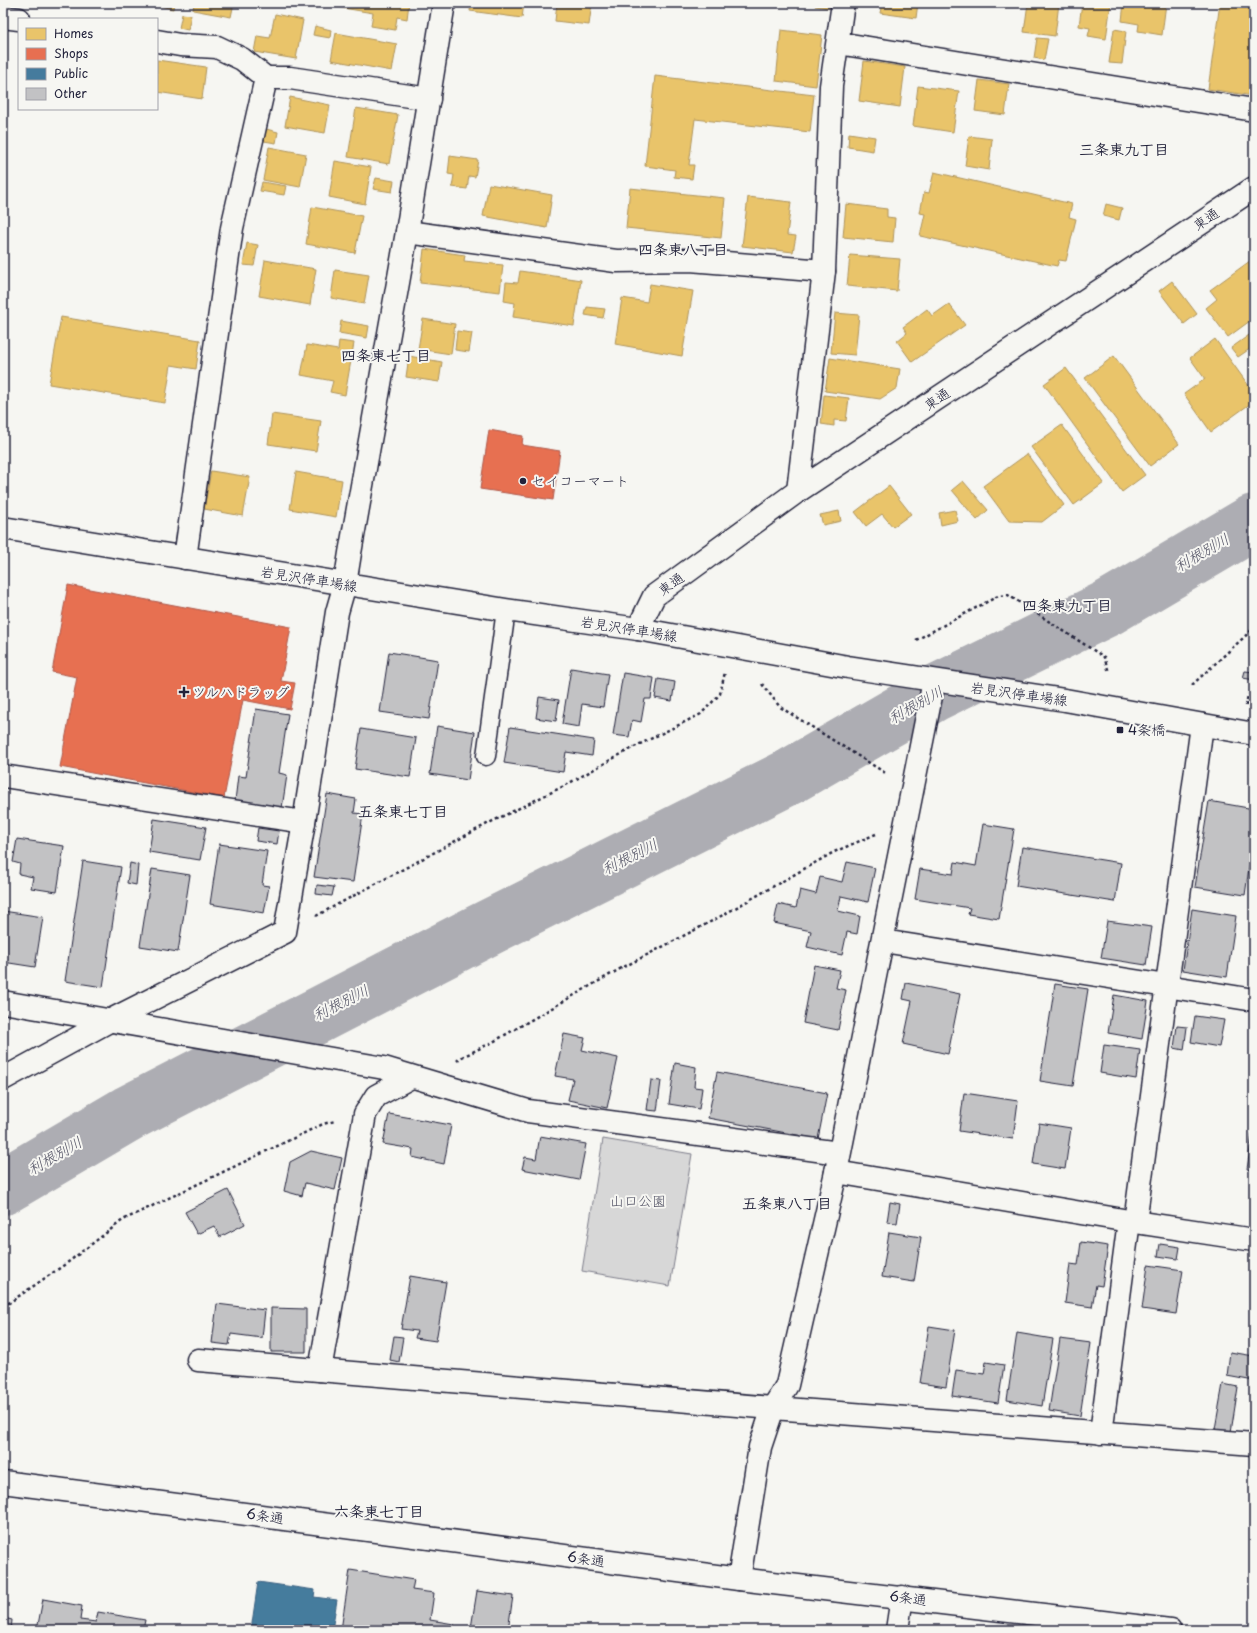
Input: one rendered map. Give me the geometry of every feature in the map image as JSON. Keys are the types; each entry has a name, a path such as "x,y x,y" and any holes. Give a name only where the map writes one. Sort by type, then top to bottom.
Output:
{"street":[{"path":"3,1079 109,1021 285,932 337,612 345,584 408,232 444,3"},
{"path":"798,491 824,271 831,86 843,3"},
{"path":"3,16 18,19"},
{"path":"158,41 180,45 216,47 242,59 266,78 290,78 429,99"},
{"path":"838,43 1254,110"},
{"path":"185,558 232,228 266,78"},
{"name":"東通","path":"638,629 654,596 798,491 1254,188"},
{"path":"408,232 616,261 690,260 824,271"},
{"name":"岩見沢停車場線","path":"3,528 506,610 638,629 848,667 1065,700 1254,734"},
{"path":"739,1579 760,1446 773,1408 787,1385 838,1163 934,681"},
{"path":"1101,1433 1166,987 1202,725"},
{"path":"4,780 304,822"},
{"path":"883,941 1254,1000"},
{"path":"3,1002 384,1068 528,1111 838,1163 1132,1221 1254,1240"},
{"path":"320,1370 365,1114 376,1096 411,1076"},
{"path":"198,1360 773,1408 1254,1444"},
{"name":"6条通","path":"3,1482 739,1579 902,1597 1170,1630"},
{"path":"897,1630 902,1597"}],"lane":[{"path":"486,756 506,610"}],"path":[{"path":"916,640 998,596 1008,595 1104,656 1109,672"},
{"path":"1192,685 1254,628"},
{"path":"285,932 564,786 632,748 701,714 720,694 730,646"},
{"path":"762,684 780,707 895,780 915,782"},
{"path":"435,1084 460,1058 491,1043 618,970 714,920 834,852 907,820"},
{"path":"3,1307 67,1263 123,1220 323,1124 365,1114"}],"green space":[{"name":"山口公園","path":"603,1139 692,1154 670,1286 582,1271"}],"building: Homes":[{"path":"160,3 174,3 173,9 160,6"},
{"path":"194,3 234,3 231,17 193,10"},
{"path":"338,3 409,3 407,19 397,17 395,30 371,26 373,13 337,7"},
{"path":"471,3 524,3 522,18 470,11"},
{"path":"557,3 592,3 589,25 555,21"},
{"path":"815,3 829,3 829,8 815,6"},
{"path":"882,3 918,3 916,18 880,13"},
{"path":"1028,3 1059,3 1055,36 1024,32"},
{"path":"1082,3 1111,3 1106,39 1088,36 1090,28 1079,26"},
{"path":"1124,3 1166,3 1162,35 1138,31 1139,24 1122,21"},
{"path":"1220,3 1254,3 1254,96 1208,89"},
{"path":"182,14 191,15 188,30 179,28"},
{"path":"275,14 303,20 296,59 254,52 257,36 270,38"},
{"path":"315,26 331,30 330,38 313,35"},
{"path":"1114,29 1126,31 1122,64 1109,63"},
{"path":"781,30 822,35 816,86 776,81"},
{"path":"336,33 397,44 392,71 331,60"},
{"path":"1037,38 1048,39 1044,60 1034,58"},
{"path":"158,60 206,67 202,99 158,92"},
{"path":"864,61 905,67 900,107 859,101"},
{"path":"655,76 814,95 810,132 695,119 689,165 694,165 692,179 674,177 675,170 645,166"},
{"path":"979,80 1009,84 1005,115 975,111"},
{"path":"918,86 959,91 953,132 913,126"},
{"path":"290,97 330,105 325,133 285,126"},
{"path":"356,108 398,115 389,164 348,157"},
{"path":"266,129 278,132 276,143 264,141"},
{"path":"849,133 875,137 873,151 848,147"},
{"path":"969,136 992,139 989,170 965,166"},
{"path":"269,147 306,154 300,187 263,180"},
{"path":"450,156 478,160 475,177 469,176 467,189 452,187 454,175 448,174"},
{"path":"335,161 371,167 365,204 329,197"},
{"path":"934,172 1072,204 1069,217 1076,219 1066,261 1059,260 1057,266 920,236 925,214 920,213 924,192 929,193"},
{"path":"376,178 394,181 392,192 373,189"},
{"path":"262,182 286,186 284,195 260,191"},
{"path":"489,184 552,195 547,228 483,216"},
{"path":"630,188 725,198 721,238 626,228"},
{"path":"748,197 791,202 787,235 796,236 793,252 742,246"},
{"path":"846,204 887,209 887,217 895,218 893,242 843,237"},
{"path":"1106,204 1122,208 1119,220 1103,216"},
{"path":"312,207 362,216 355,253 306,244"},
{"path":"247,243 258,245 254,266 243,265"},
{"path":"424,249 465,255 464,261 503,265 500,292 420,283"},
{"path":"850,255 900,259 897,291 847,286"},
{"path":"1254,258 1254,318 1228,337 1206,308 1217,299 1210,290"},
{"path":"265,260 316,269 310,305 259,296"},
{"path":"335,270 369,275 364,304 331,298"},
{"path":"520,271 581,280 574,326 513,317 515,303 504,301 506,282 518,283"},
{"path":"1172,281 1197,314 1184,324 1159,291"},
{"path":"650,284 693,291 682,356 615,344 622,298 647,302"},
{"path":"949,304 965,325 912,362 897,341 907,333 903,327 927,309 932,316"},
{"path":"587,307 605,309 603,318 585,315"},
{"path":"835,313 859,315 855,355 831,353"},
{"path":"61,317 200,340 196,369 171,365 165,403 49,384"},
{"path":"423,319 455,324 451,354 418,349"},
{"path":"341,321 369,326 367,338 339,333"},
{"path":"457,331 472,333 469,352 455,350"},
{"path":"1252,333 1254,336 1254,346 1238,357 1231,348"},
{"path":"1215,339 1254,393 1254,401 1211,432 1184,394 1205,379 1190,358"},
{"path":"339,341 354,343 345,395 330,392 333,381 301,375 307,345 338,350"},
{"path":"409,356 442,362 439,382 406,377"},
{"path":"1114,356 1179,444 1150,466 1085,378"},
{"path":"830,358 900,369 897,388 880,399 825,391"},
{"path":"1066,368 1145,475 1122,492 1044,384"},
{"path":"824,395 849,398 846,421 834,420 834,426 821,424"},
{"path":"272,414 321,421 316,451 268,444"},
{"path":"1062,425 1104,483 1074,505 1031,447"},
{"path":"1027,454 1064,505 1042,522 1009,521 983,486"},
{"path":"211,471 250,477 243,516 204,509"},
{"path":"296,472 342,480 336,517 290,509"},
{"path":"963,481 988,510 977,520 952,490"},
{"path":"889,486 911,514 893,527 882,514 866,526 855,512"},
{"path":"955,510 958,521 941,525 939,513"},
{"path":"839,511 841,521 823,525 820,515"}],"building: Shops":[{"path":"489,430 523,436 522,445 560,451 553,500 480,489"},
{"name":"ツルハドラッグ","path":"68,585 291,627 281,681 295,683 290,709 243,700 224,798 60,767 77,677 52,672"}],"building: Public":[{"path":"258,1582 315,1590 314,1597 337,1600 332,1630 251,1630"}],"building: Other":[{"path":"389,652 438,660 429,719 380,712"},
{"path":"571,668 608,674 603,707 582,704 579,727 562,724"},
{"path":"1245,671 1254,672 1254,680 1243,678"},
{"path":"623,673 654,678 651,699 645,699 641,722 632,720 629,737 613,735"},
{"path":"658,679 675,682 672,701 655,698"},
{"path":"539,697 559,700 556,721 536,718"},
{"path":"256,709 288,714 279,773 287,775 282,808 235,801 238,776 246,777"},
{"path":"437,726 475,732 468,780 430,774"},
{"path":"510,727 594,740 592,756 566,752 563,772 504,763"},
{"path":"361,729 416,738 410,777 355,769"},
{"path":"327,794 356,799 354,813 363,814 353,882 314,877"},
{"path":"1209,801 1254,809 1254,834 1245,895 1195,887"},
{"path":"154,819 206,827 200,860 149,852"},
{"path":"983,824 1014,829 999,919 968,914 970,908 915,899 920,869 953,874 955,862 976,866"},
{"path":"258,828 279,831 277,844 256,841"},
{"path":"17,839 64,846 57,892 31,888 33,877 19,874 20,864 13,862"},
{"path":"219,844 267,851 262,885 269,886 264,913 210,904"},
{"path":"1022,847 1121,863 1115,902 1016,886"},
{"path":"83,861 121,867 103,987 65,981"},
{"path":"847,862 875,868 868,902 841,896 838,911 860,916 857,934 847,932 842,955 807,947 811,931 774,923 778,904 796,908 800,890 816,894 820,877 842,882"},
{"path":"130,863 138,865 136,885 127,883"},
{"path":"152,869 190,875 178,952 140,946"},
{"path":"317,885 334,887 332,896 316,894"},
{"path":"1192,909 1236,916 1227,977 1183,970"},
{"path":"3,911 43,917 35,967 3,962"},
{"path":"1107,921 1152,927 1146,965 1101,958"},
{"path":"814,965 840,970 836,988 846,990 838,1030 803,1023"},
{"path":"906,983 960,994 948,1054 903,1044 912,1001 903,999"},
{"path":"1055,984 1088,989 1073,1086 1040,1081"},
{"path":"1114,995 1148,1001 1142,1039 1108,1033"},
{"path":"1195,1016 1224,1020 1219,1047 1191,1042"},
{"path":"1177,1026 1187,1027 1184,1050 1174,1048"},
{"path":"564,1034 585,1038 582,1050 618,1058 607,1108 568,1100 573,1079 555,1076"},
{"path":"1104,1045 1140,1050 1136,1079 1100,1073"},
{"path":"675,1063 696,1067 694,1087 702,1088 699,1109 669,1104"},
{"path":"717,1072 827,1093 818,1139 708,1118"},
{"path":"651,1080 661,1081 657,1111 647,1110"},
{"path":"964,1093 1018,1101 1013,1139 959,1131"},
{"path":"389,1114 451,1125 444,1164 412,1157 413,1149 383,1144"},
{"path":"1254,1120 1254,1170 1247,1169"},
{"path":"1039,1123 1071,1128 1065,1169 1033,1164"},
{"path":"540,1136 586,1144 579,1180 522,1169 525,1157 536,1159"},
{"path":"311,1151 342,1158 335,1190 305,1183 302,1196 284,1191 290,1162"},
{"path":"228,1190 245,1224 220,1237 214,1226 197,1234 185,1212"},
{"path":"890,1202 900,1204 897,1223 887,1222"},
{"path":"889,1232 921,1237 914,1282 882,1277"},
{"path":"1081,1242 1108,1246 1102,1286 1096,1285 1092,1307 1065,1303 1070,1264 1078,1265"},
{"path":"1160,1244 1180,1247 1178,1259 1158,1256"},
{"path":"1148,1265 1183,1270 1176,1314 1142,1309"},
{"path":"410,1276 446,1282 436,1341 415,1338 417,1331 401,1329"},
{"path":"217,1304 265,1310 262,1338 231,1334 229,1345 212,1343"},
{"path":"271,1308 306,1309 306,1352 271,1352"},
{"path":"929,1326 955,1330 946,1387 920,1383"},
{"path":"1017,1333 1053,1339 1042,1406 1007,1400"},
{"path":"394,1336 403,1337 399,1362 390,1360"},
{"path":"1060,1339 1091,1343 1080,1416 1049,1411"},
{"path":"1230,1352 1254,1356 1254,1381 1227,1376"},
{"path":"986,1362 1004,1365 998,1403 952,1396 956,1370 984,1374"},
{"path":"1223,1384 1238,1387 1231,1432 1215,1429"},
{"path":"350,1570 414,1580 412,1590 434,1593 430,1620 454,1624 454,1630 341,1630"},
{"path":"477,1591 513,1596 508,1630 485,1630 471,1628"},
{"path":"43,1599 82,1606 80,1620 96,1622 98,1612 145,1620 143,1630 37,1630"},
{"path":"4,1618 12,1620 11,1630 3,1630"}],"waterway":[{"name":"利根別川","path":"3,1187 129,1113 478,933 791,776 935,693 1108,608 1254,522"}],"place":[{"name":"セイコーマート","path":"523,481"},
{"name":"ツルハドラッグ","path":"184,692"},
{"name":"4条橋","path":"1120,730"}],"district":[{"name":"三条東九丁目","path":"1124,150"},
{"name":"四条東八丁目","path":"683,250"},
{"name":"四条東七丁目","path":"386,356"},
{"name":"四条東九丁目","path":"1067,606"},
{"name":"五条東七丁目","path":"403,812"},
{"name":"五条東八丁目","path":"787,1204"},
{"name":"六条東七丁目","path":"379,1512"}]}
